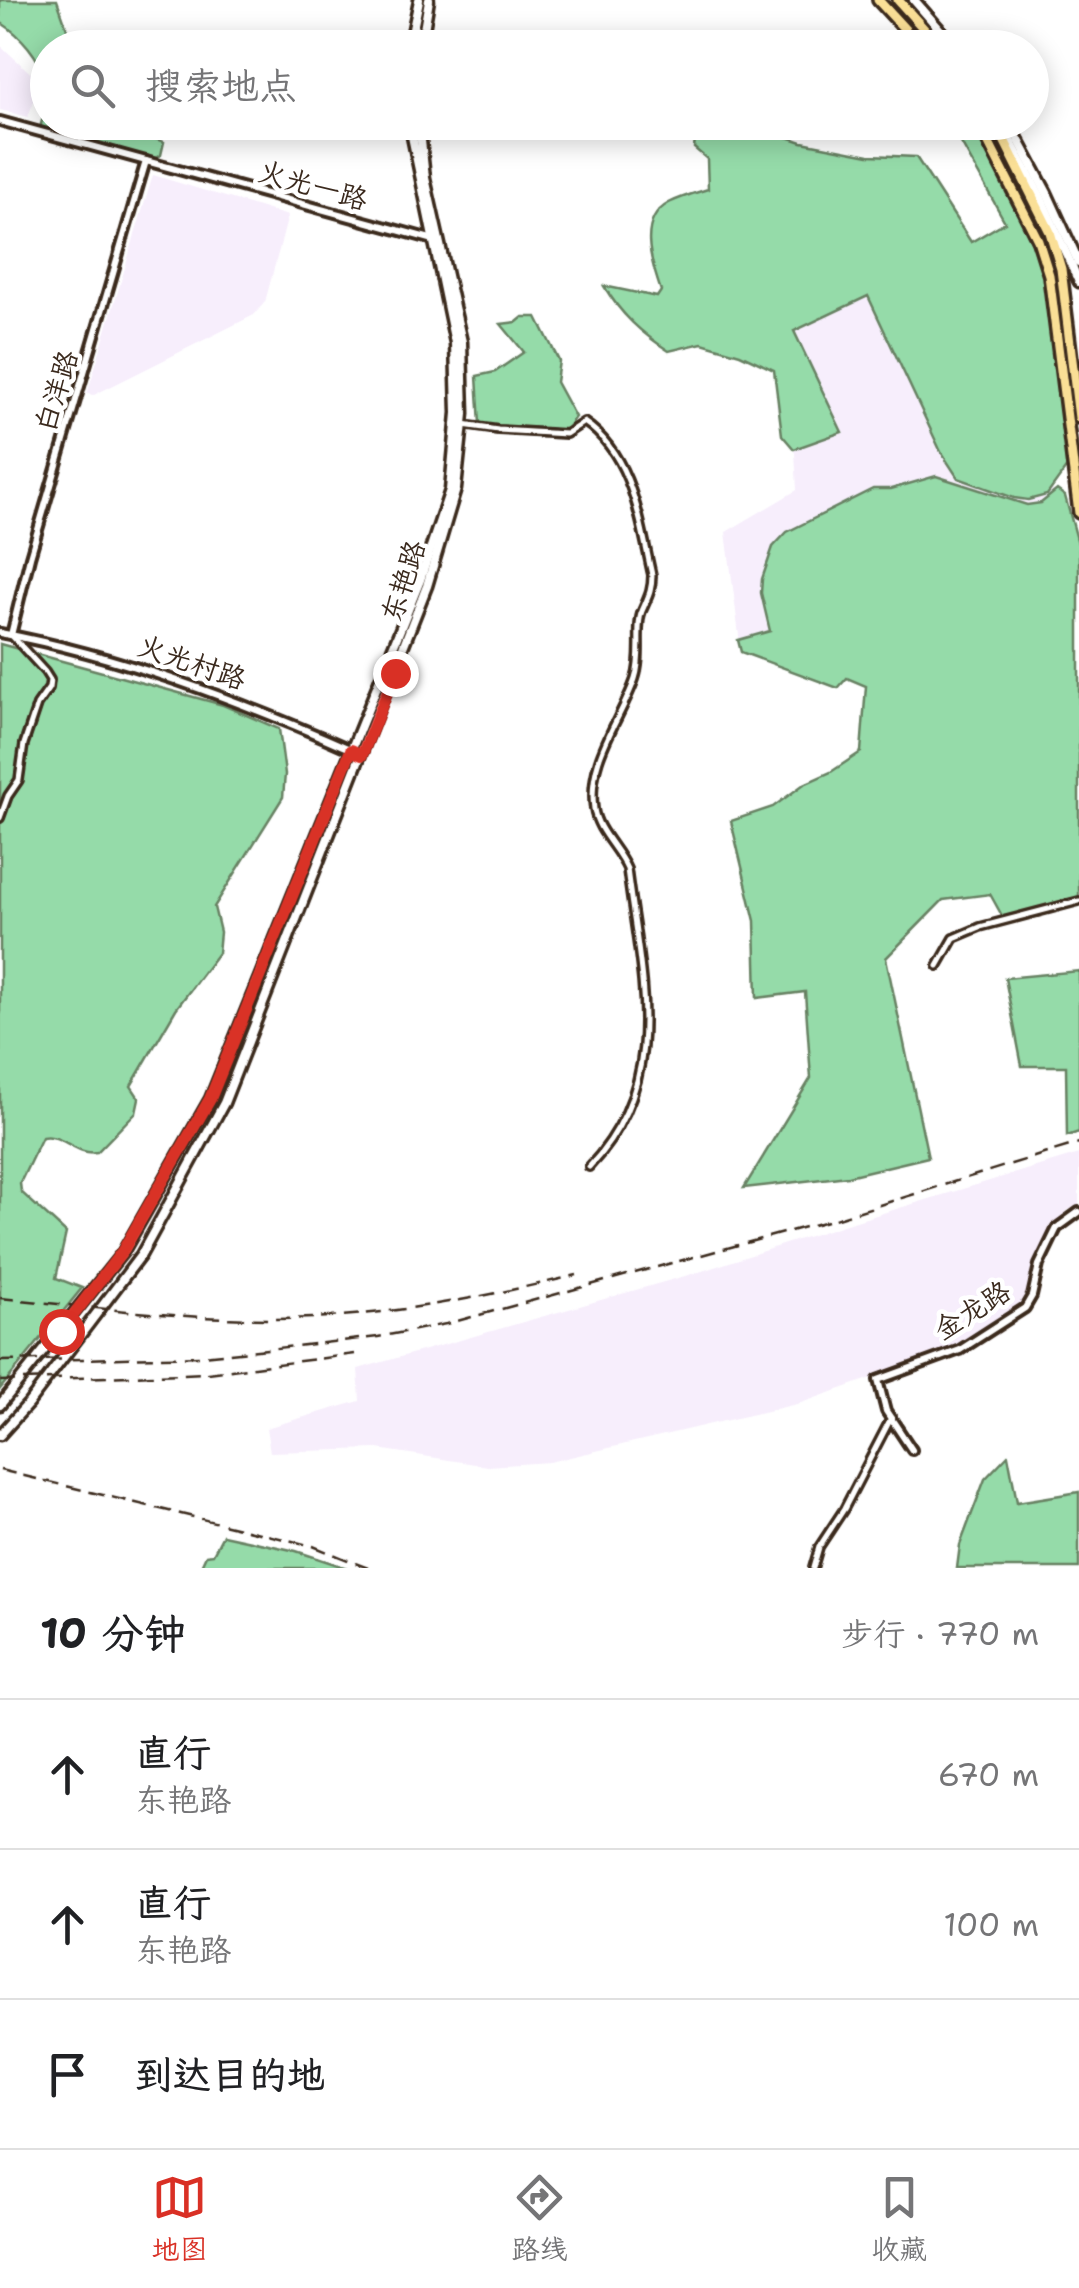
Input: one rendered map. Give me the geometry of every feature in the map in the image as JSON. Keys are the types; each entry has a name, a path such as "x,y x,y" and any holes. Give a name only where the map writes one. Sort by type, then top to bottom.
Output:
{"main road":[{"path":"413,30 419,0"},
{"path":"423,30 429,0"},
{"path":"878,0 906,30"},
{"path":"901,0 927,30"},
{"path":"914,0 940,30"},
{"name":"东艳路","path":"0,1435 141,1255 224,1103 432,570 456,489 463,425 462,342 413,140"},
{"name":"东艳路","path":"0,1405 122,1252 210,1099 420,580 450,490 457,413 455,342 420,140"},
{"path":"987,140 1030,224 1049,276 1076,464 1079,513"},
{"path":"1006,140 1062,269 1079,418"},
{"path":"1007,140 1040,196 1079,282"},
{"path":"1018,140 1079,264"}],"street":[{"name":"火光一路","path":"0,121 30,129"},
{"name":"火光一路","path":"69,140 436,241"},
{"name":"白洋路","path":"11,635 30,557 146,161"},
{"path":"463,425 566,434 584,422 591,427 612,451 631,486 652,575 652,589 642,611 642,654 634,682 599,758 594,808 598,824 627,869 646,1032 642,1065 622,1126 589,1167"},
{"name":"火光村路","path":"0,633 113,660 185,683 362,755"},
{"path":"0,818 19,780 24,744 50,680 11,635"},
{"path":"938,966 954,938 980,926 1079,902"},
{"name":"金龙路","path":"912,1450 882,1403 878,1380 960,1350 1025,1308 1057,1228 1079,1212"},
{"path":"814,1568 819,1548 852,1496 891,1418"}],"shaded area":[{"path":"0,45 30,73 30,111 28,117 0,110"},
{"path":"153,175 288,216 265,302 254,315 94,395 87,394"},
{"path":"847,259 1017,461 1067,502 1022,663 773,807 804,784 861,753 867,686 847,678 838,688 741,652 726,532 797,490 795,453 776,405 783,385 775,349"},
{"path":"1079,1154 1079,1206 1068,1210 1051,1230 1026,1301 954,1349 801,1403 549,1462 488,1466 378,1449 270,1452 266,1428 360,1401 358,1369 699,1272"}],"green space":[{"path":"0,0 57,0 68,30 30,30 30,50 0,22"},
{"path":"83,140 164,142 161,155 154,160"},
{"path":"695,140 796,140 869,155 916,157 971,242 1005,222 959,140 980,140 1008,188 1046,276 1070,463 1047,495 1028,500 1014,498 958,478 941,452 868,296 794,331 842,432 794,449 782,435 774,370 740,354 702,343 669,351 625,315 604,286 657,297 661,291 649,244 650,232 659,211 669,203 708,189 707,159 694,148"},
{"path":"537,317 559,361 556,382 575,417 565,431 480,424 477,376 495,372 524,352 501,324"},
{"path":"936,476 1027,505 1041,503 1057,490 1065,496 1079,547 1079,901 1005,921 990,894 943,900 886,958 928,1157 848,1176 744,1188 811,1078 805,992 757,998 755,921 731,821 773,807 804,784 861,752 866,686 847,678 838,688 741,652 738,640 770,631 761,593 762,579 773,547 787,532 873,489 891,489"},
{"path":"0,644 223,705 279,729 285,774 283,797 214,907 220,932 218,953 176,1009 131,1086 139,1098 136,1112 97,1152 42,1137 20,1183 21,1192 66,1233 56,1278 82,1288 0,1389"},
{"path":"1079,971 1079,1132 1067,1136 1066,1066 1022,1066 1005,978"},
{"path":"1008,1455 1017,1502 1079,1492 1079,1568 957,1568 960,1545 985,1479"},
{"path":"223,1535 296,1551 347,1568 200,1568"}],"railway":[{"path":"0,1361 203,1356 378,1337 446,1324 831,1220 1079,1143"},
{"path":"0,1298 195,1317 313,1318 446,1302 577,1275"},
{"path":"0,1381 208,1373 355,1354"},
{"path":"0,1470 313,1546 368,1568"}],"route":[{"path":"61,1331 122,1252 210,1099 351,750 362,755 395,673"}]}
